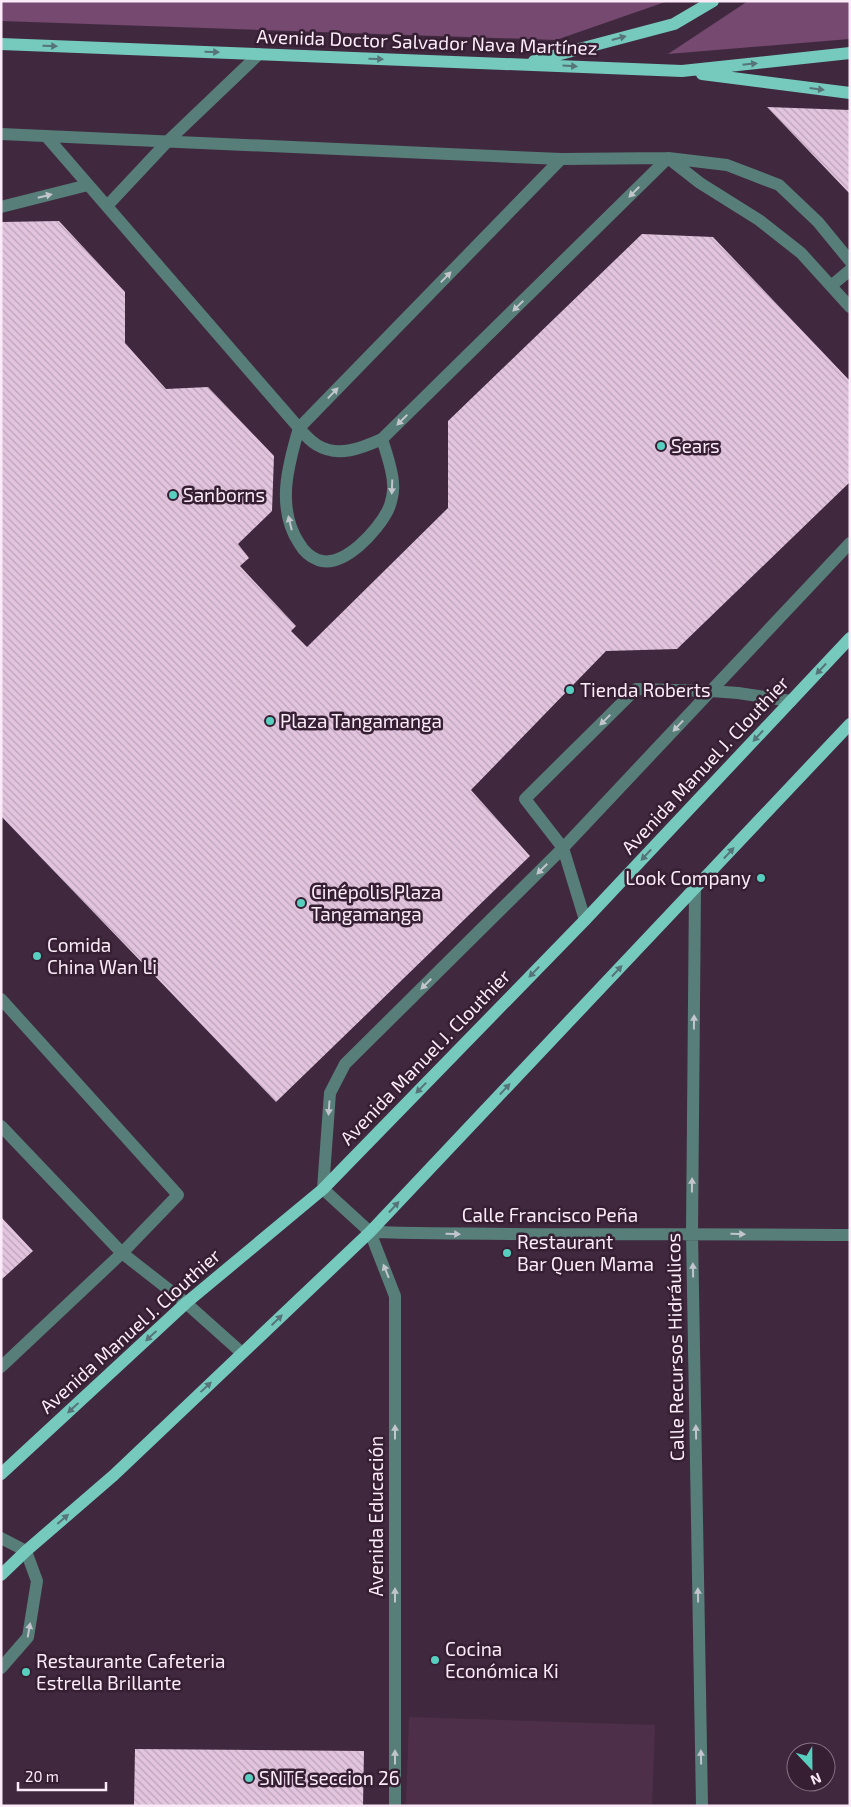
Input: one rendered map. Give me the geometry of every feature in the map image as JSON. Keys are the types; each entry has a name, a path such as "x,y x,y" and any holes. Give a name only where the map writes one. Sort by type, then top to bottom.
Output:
{"main road":[{"path":"522,64 674,24 714,1"},
{"name":"Avenida Doctor Salvador Nava Martínez","path":"1,44 682,72 850,54"},
{"path":"682,72 850,93"},
{"name":"Avenida Manuel J. Clouthier","path":"1,1474 186,1303 323,1189 585,920 850,638"},
{"path":"1,1575 26,1550 114,1475 370,1232 850,724"}],"street":[{"path":"107,206 168,141 258,54"},
{"path":"1,134 561,159 668,158 727,165 780,185 818,222 850,261"},
{"path":"46,136 299,428 317,445 336,451 356,450 382,439 668,158"},
{"path":"668,158 700,183 759,220 801,253 850,307"},
{"path":"382,439 394,484 390,508 377,529 355,550 336,560 319,560 304,551 292,533 286,507 289,460 299,428 561,159"},
{"path":"1,206 88,185"},
{"path":"831,286 850,270"},
{"path":"370,1232 323,1189 330,1093 345,1064 563,848 850,543"},
{"path":"585,920 563,848 525,799 636,690 711,690 738,692 791,701"},
{"name":"Calle Recursos Hidráulicos","path":"695,888 692,1233 702,1806"},
{"path":"1,999 178,1195 122,1253 1,1366"},
{"path":"1,1126 122,1253 186,1303 242,1353"},
{"name":"Calle Francisco Peña","path":"370,1232 464,1235 692,1233 850,1235"},
{"name":"Avenida Educación","path":"370,1232 396,1296 395,1806"},
{"path":"1,1538 26,1550 37,1581 28,1638 1,1668"}],"shaded area":[{"path":"1,1 668,1 556,40 1,21"},
{"path":"748,1 850,1 850,39 668,54"},
{"path":"409,1717 655,1725 652,1806 406,1806"}],"building":[{"path":"767,107 850,110 850,194"},
{"name":"Plaza Tangamanga","path":"59,221 125,292 125,343 166,389 208,387 274,456 272,511 238,544 249,558 240,566 296,626 291,631 307,647 448,508 448,421 642,234 713,237 850,381 850,482 677,649 606,651 471,790 530,856 276,1102 1,816 1,222"},
{"path":"1,1217 33,1251 1,1280"},
{"name":"SNTE seccion 26","path":"135,1749 364,1751 363,1806 134,1806"}],"place":[{"name":"Sears","path":"661,446"},
{"name":"Sanborns","path":"173,495"},
{"name":"Tienda Roberts","path":"570,690"},
{"name":"Plaza Tangamanga","path":"270,721"},
{"name":"Look Company","path":"761,878"},
{"name":"Cinépolis Plaza Tangamanga","path":"301,903"},
{"name":"Comida China Wan Li","path":"37,956"},
{"name":"Restaurant Bar Quen Mama","path":"507,1253"},
{"name":"Cocina Económica Ki","path":"435,1660"},
{"name":"Restaurante Cafeteria Estrella Brillante","path":"26,1672"},
{"name":"SNTE seccion 26","path":"249,1778"}]}
